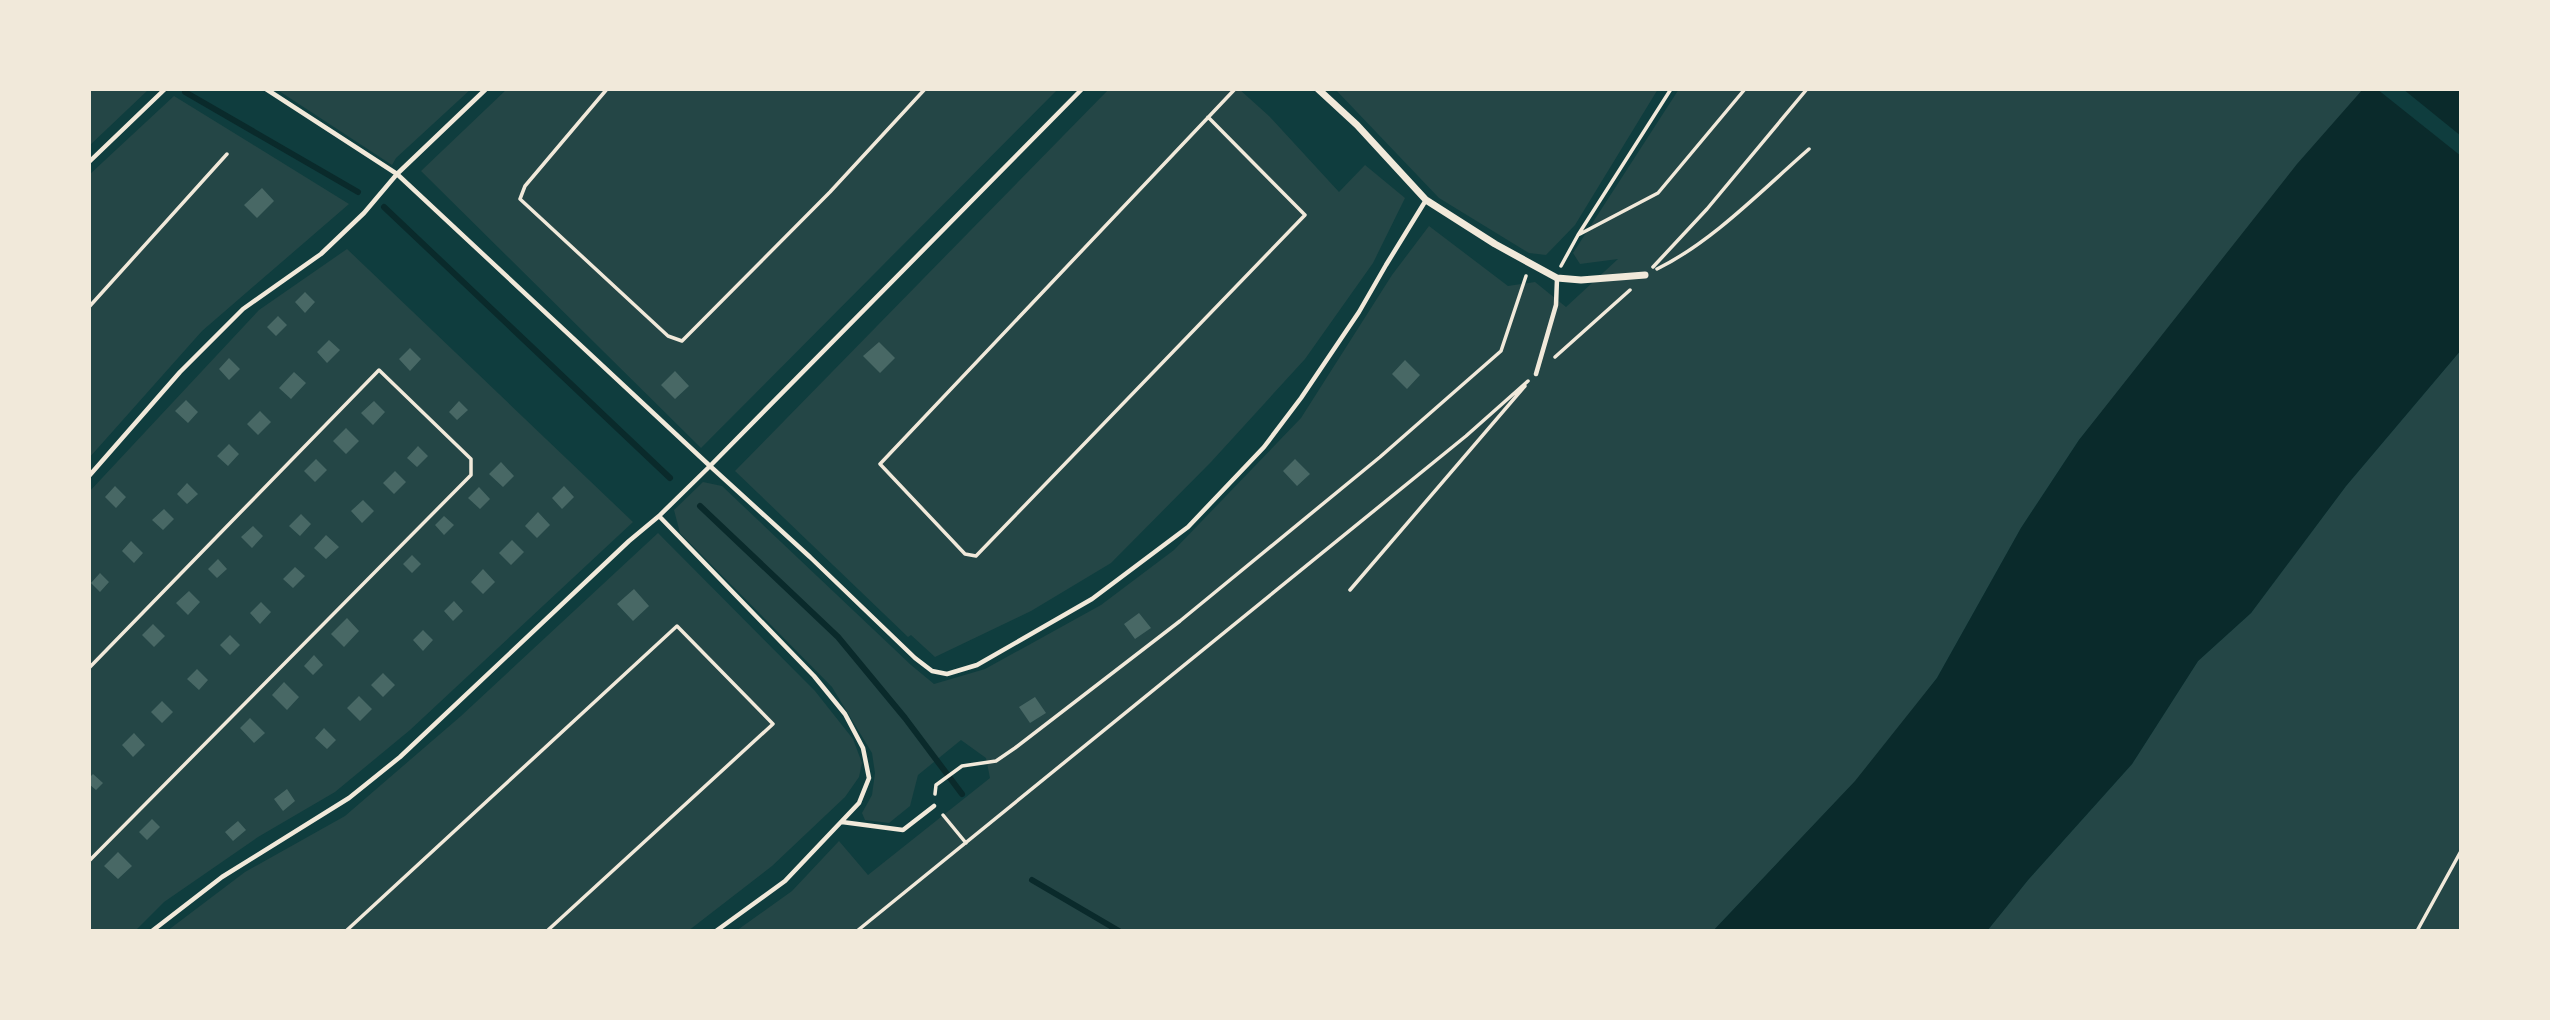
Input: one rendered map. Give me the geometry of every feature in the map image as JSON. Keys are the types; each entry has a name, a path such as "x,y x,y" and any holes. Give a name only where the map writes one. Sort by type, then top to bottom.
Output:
{"street":[{"path":"1318,89 1357,125 1426,200 1530,263 1557,278 1581,281 1645,275"}],"lane":[{"path":"89,162 165,89"},
{"path":"265,89 397,174 810,557 915,659 932,671 947,674 977,665 1092,598 1188,527 1264,447 1301,398 1359,312 1426,200"},
{"path":"89,475 180,372 243,309 321,254 363,213 397,174 486,89"},
{"path":"152,931 222,877 349,798 400,757 629,541 659,516 1082,89"},
{"path":"1536,374 1556,305 1557,278"},
{"path":"659,516 814,676 845,714 863,748 869,778 859,803 785,881 716,931"},
{"path":"842,821 903,830 934,806"}],"path":[{"path":"607,89 525,186 520,199 668,336 682,341 830,192 925,89"},
{"path":"1208,117 1305,215 976,556 965,554 880,464 1208,117 1235,89"},
{"path":"1557,278 1564,258 1671,89"},
{"path":"1578,235 1658,193 1745,89"},
{"path":"857,931 1466,436 1536,374 1645,275 1707,209 1807,89"},
{"path":"1645,275 1676,260 1808,149"},
{"path":"89,307 227,154"},
{"path":"936,785 962,766 996,761 1016,748 1180,621 1380,457 1491,360 1501,351 1530,263"},
{"path":"89,668 379,370 471,459 471,475 89,861"},
{"path":"1350,590 1536,374"},
{"path":"346,931 677,626 773,724 547,931"},
{"path":"943,816 966,843"},
{"path":"2417,931 2461,851"}],"shaded area":[{"path":"89,89 147,89 148,90 89,146"},
{"path":"276,89 471,89 396,158 392,165"},
{"path":"507,89 1058,89 701,448 421,171"},
{"path":"1109,89 1239,89 1269,116 1339,192 1365,165 1405,198 1373,263 1305,359 1211,462 1111,563 1031,611 935,657 911,635 908,637 735,471"},
{"path":"1335,89 1658,89 1575,225 1546,255 1529,253 1439,198"},
{"path":"1679,89 2367,89 2079,440 2021,528 1937,678 1872,764 1713,931 736,931 792,891 839,841 868,875 990,778 986,758 961,740 918,775 910,806 889,823 865,820 862,813 872,795 875,773 872,753 832,687 680,533 674,510 703,482 722,486 934,684 985,669 1101,605 1174,550 1301,418 1392,275 1429,226 1508,286 1535,282 1566,307 1618,259 1580,264 1573,253"},
{"path":"2363,89 2461,89 2461,350 2346,486 2251,613 2198,661 2132,764 2028,880 1987,931 1713,931 1855,781 1937,678 2021,528 2079,440 2297,164"},
{"path":"174,96 349,204 202,331 89,458 89,175"},
{"path":"347,249 633,522 410,730 335,792 258,837 164,902 135,931 89,931 89,492 259,310"},
{"path":"2461,350 2461,931 1987,931 2028,880 2132,764 2198,661 2251,613 2346,486"},
{"path":"658,533 815,691 853,739 862,763 859,777 845,797 772,866 688,931 167,931 245,872 345,816 461,716"}],"pier":[{"path":"2377,89 2403,89 2461,136 2461,156"}],"building":[{"path":"262,188 274,201 257,218 244,205"},
{"path":"305,292 315,302 305,313 295,302"},
{"path":"278,316 287,325 276,336 267,327"},
{"path":"329,340 340,350 327,363 317,352"},
{"path":"879,342 895,358 880,373 863,356"},
{"path":"410,348 421,359 410,371 399,359"},
{"path":"229,358 240,369 229,380 219,369"},
{"path":"1405,360 1420,375 1407,389 1392,374"},
{"path":"675,371 689,386 675,399 661,385"},
{"path":"294,372 306,383 291,399 279,388"},
{"path":"186,400 198,412 188,423 175,411"},
{"path":"374,401 385,412 373,425 361,413"},
{"path":"459,401 468,410 457,420 449,412"},
{"path":"260,411 271,422 258,435 247,424"},
{"path":"346,428 359,441 346,454 333,441"},
{"path":"229,444 239,454 228,466 217,456"},
{"path":"418,446 428,456 417,467 407,458"},
{"path":"316,459 327,470 315,482 304,471"},
{"path":"1295,459 1310,474 1297,486 1283,471"},
{"path":"501,462 514,476 503,487 489,474"},
{"path":"395,471 406,482 394,494 383,483"},
{"path":"187,483 198,494 187,504 177,494"},
{"path":"115,486 126,497 116,508 105,497"},
{"path":"564,486 574,497 562,509 552,498"},
{"path":"479,487 490,499 480,509 468,498"},
{"path":"363,500 374,511 362,523 351,511"},
{"path":"164,509 174,519 163,530 152,520"},
{"path":"538,512 550,525 537,538 525,526"},
{"path":"301,514 311,524 300,536 289,526"},
{"path":"444,516 454,525 444,535 435,525"},
{"path":"253,526 263,536 252,548 241,537"},
{"path":"326,535 339,547 326,559 314,548"},
{"path":"512,540 524,552 511,565 499,553"},
{"path":"131,541 143,553 134,563 122,551"},
{"path":"412,555 421,564 412,573 403,564"},
{"path":"218,559 227,569 217,578 208,569"},
{"path":"295,567 305,576 293,588 283,579"},
{"path":"483,569 495,582 483,594 471,582"},
{"path":"100,573 109,582 100,592 91,583"},
{"path":"634,589 649,606 633,621 617,604"},
{"path":"189,591 200,602 188,615 176,603"},
{"path":"454,601 463,611 453,621 444,611"},
{"path":"261,602 271,612 260,624 250,613"},
{"path":"1139,613 1151,628 1135,639 1124,624"},
{"path":"347,618 359,631 344,647 331,634"},
{"path":"153,624 165,636 154,647 142,635"},
{"path":"423,630 433,640 423,651 413,640"},
{"path":"230,635 240,645 230,655 220,645"},
{"path":"314,655 323,665 313,675 304,666"},
{"path":"197,669 208,680 199,690 187,679"},
{"path":"383,673 395,685 383,697 371,685"},
{"path":"284,682 299,697 287,710 272,695"},
{"path":"359,696 372,709 360,721 347,708"},
{"path":"1035,697 1046,713 1030,723 1019,707"},
{"path":"162,701 173,712 162,723 151,712"},
{"path":"250,718 265,733 254,743 240,728"},
{"path":"324,728 336,740 327,749 315,738"},
{"path":"134,733 145,745 133,757 122,745"},
{"path":"93,774 103,783 96,790 89,784 89,778"},
{"path":"287,789 295,801 283,811 274,799"},
{"path":"152,819 160,827 147,840 139,832"},
{"path":"238,821 246,830 233,841 225,832"},
{"path":"118,852 132,866 118,879 104,866"}],"waterway":[{"path":"185,92 358,192"},
{"path":"384,207 670,478"},
{"path":"700,506 838,637 905,718 962,794"},
{"path":"1032,880 1119,931"}]}
